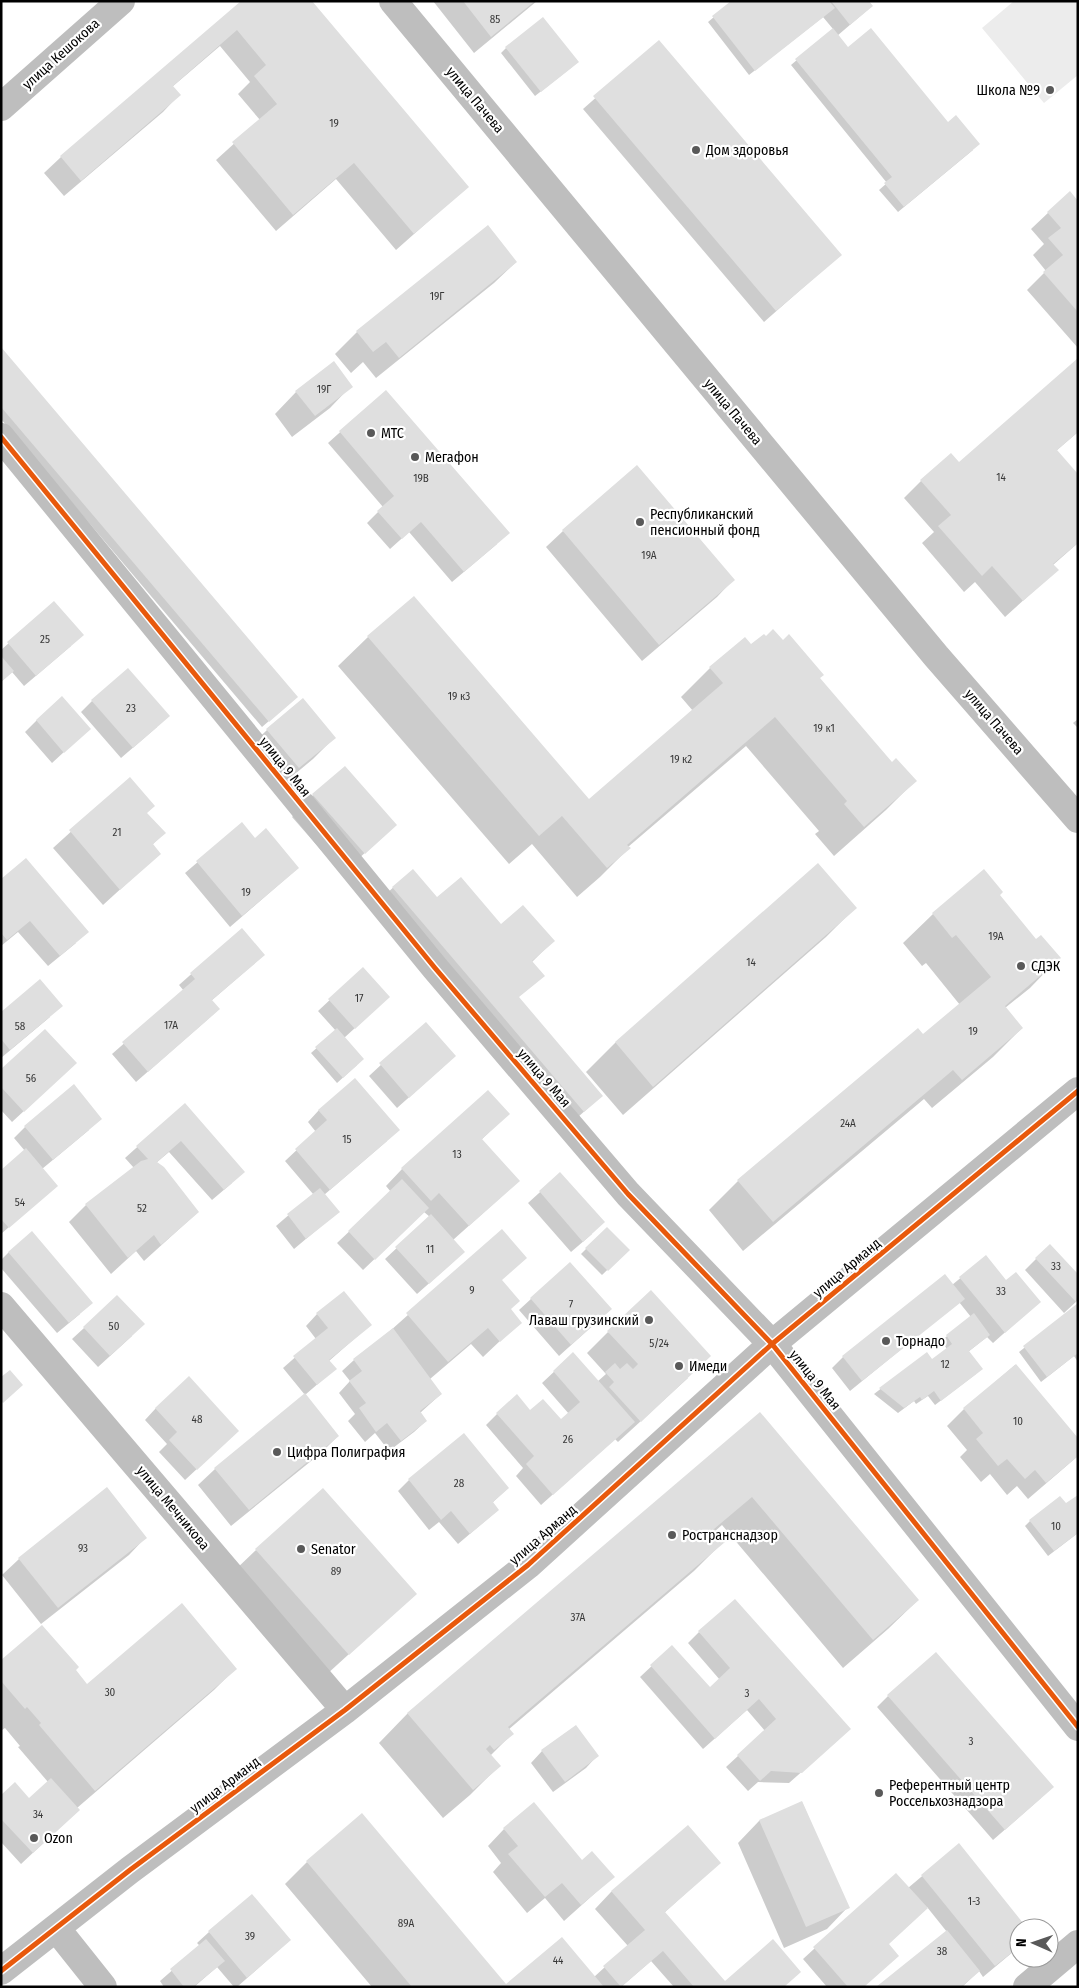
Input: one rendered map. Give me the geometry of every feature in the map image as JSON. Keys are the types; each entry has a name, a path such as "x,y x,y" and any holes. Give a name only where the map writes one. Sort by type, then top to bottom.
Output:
{"street":[{"name":"улица Кешокова","path":"1,107 121,1"},
{"name":"улица Пачева","path":"393,1 936,656 1078,819"},
{"name":"улица 9 Мая","path":"1,436 435,968 628,1194 772,1344 1078,1727"},
{"name":"улица Арманд","path":"1,1971 130,1870 346,1710 528,1565 772,1344 1078,1091"},
{"name":"улица Мечникова","path":"1,1306 346,1710"},
{"path":"56,1928 103,1987"},
{"path":"1027,1987 1078,1944"}],"shaded area":[{"name":"Школа №9","path":"1014,1 1078,1 1078,75 1044,103 982,28"}],"building":[{"path":"241,1 312,1 469,187 414,234 354,163 293,215 232,142 277,104 254,76 266,65 237,30 173,86 181,95 81,181 60,156"},
{"path":"463,1 535,1 491,37"},
{"path":"731,1 829,1 835,8 755,71 712,16"},
{"path":"831,1 869,1 873,6 850,25"},
{"path":"543,17 579,62 541,92 505,47"},
{"path":"833,28 848,47 871,28 948,122 956,115 980,144 904,207 884,183 892,177 795,59"},
{"name":"Дом здоровья","path":"659,40 842,255 776,311 593,96"},
{"path":"1070,191 1078,201 1078,312 1043,272 1063,255 1048,238 1061,228 1047,212"},
{"path":"488,225 517,262 399,358 386,342 373,352 356,331"},
{"path":"1,347 298,697 269,722 1,407"},
{"path":"1078,358 1078,432 1057,450 1078,474 1078,543 1053,564 1059,570 1023,601 992,566 982,576 938,526 951,515 920,480 951,453 959,462"},
{"path":"334,361 353,387 315,416 295,391"},
{"path":"386,390 510,533 464,572 421,522 402,539 377,511 394,496 339,431"},
{"path":"637,465 735,580 659,645 562,530"},
{"path":"414,596 589,799 723,683 709,667 745,637 751,644 764,634 766,636 773,629 783,640 789,634 824,675 820,678 892,762 896,758 917,781 864,827 844,804 847,801 775,717 627,845 631,848 607,868 562,816 539,836 367,636"},
{"path":"54,601 84,635 36,676 7,642"},
{"path":"1,656 14,671 1,682"},
{"path":"128,668 170,716 133,748 91,700"},
{"path":"62,696 91,729 64,753 36,720"},
{"path":"303,698 336,738 299,768 266,729"},
{"path":"345,766 397,825 365,854 312,794"},
{"path":"130,777 155,806 147,813 166,833 153,844 161,854 120,890 69,830"},
{"path":"242,822 255,838 266,828 299,868 242,916 196,861"},
{"path":"26,858 89,932 60,956 30,921 7,940 1,933 1,879"},
{"path":"818,863 857,908 653,1087 615,1042"},
{"path":"413,869 437,897 461,877 501,924 523,905 555,941 532,961 545,976 519,997 603,1096 584,1112 392,887"},
{"path":"984,869 1003,892 1000,895 1036,939 1041,935 1061,958 1005,1006 1023,1028 962,1080 953,1070 773,1222 737,1180 918,1028 923,1034 991,977 956,935 952,938 932,913"},
{"path":"242,928 265,955 212,1000 220,1009 148,1072 122,1042 195,979 190,973"},
{"path":"363,967 390,997 355,1029 328,999"},
{"path":"40,979 63,1006 10,1050 1,1039 1,1012"},
{"path":"426,1022 456,1056 409,1098 379,1063"},
{"path":"337,1028 364,1059 343,1078 315,1047"},
{"path":"45,1029 77,1063 24,1112 1,1087 1,1069"},
{"path":"355,1078 400,1130 330,1190 295,1149 327,1120 318,1110"},
{"path":"74,1084 102,1119 53,1160 24,1126"},
{"path":"488,1090 510,1114 482,1139 520,1181 469,1226 439,1193 431,1201 401,1168"},
{"path":"185,1103 245,1172 224,1190 181,1141 157,1162 164,1167 199,1212 161,1245 154,1235 128,1258 85,1204 141,1161 148,1159 136,1146"},
{"path":"26,1148 58,1186 9,1228 1,1219 1,1170"},
{"path":"560,1172 605,1222 583,1242 539,1191"},
{"path":"402,1179 429,1208 375,1260 348,1231"},
{"path":"320,1188 340,1212 306,1239 287,1214"},
{"path":"431,1214 465,1252 429,1284 395,1247"},
{"path":"607,1227 630,1250 608,1271 585,1248"},
{"path":"502,1229 527,1258 502,1280 520,1301 511,1309 522,1323 500,1342 488,1328 448,1362 406,1313"},
{"path":"32,1231 93,1303 69,1323 8,1252"},
{"path":"1050,1244 1078,1274 1076,1302 1035,1258"},
{"path":"986,1255 1006,1280 1016,1272 1041,1302 1005,1333 959,1277"},
{"path":"570,1262 612,1309 571,1345 530,1298"},
{"path":"945,1274 965,1299 862,1381 842,1356"},
{"path":"651,1290 711,1356 641,1422 609,1387 614,1382 605,1372 615,1363 620,1369 627,1363 633,1369 638,1364 607,1331"},
{"path":"344,1291 372,1325 329,1360 337,1369 317,1385 293,1356 328,1328 316,1313"},
{"path":"117,1295 145,1324 110,1356 83,1327"},
{"path":"1078,1303 1078,1353 1047,1377 1023,1346"},
{"path":"974,1313 990,1335 969,1351 983,1369 941,1401 934,1391 922,1400 920,1397 904,1408 879,1388 927,1352 932,1359 952,1344 946,1335"},
{"path":"393,1328 442,1394 420,1411 427,1421 401,1441 387,1423 376,1432 359,1408 366,1403 349,1381 362,1371 353,1359"},
{"path":"573,1352 635,1422 553,1495 526,1464 534,1456 496,1413 517,1394 530,1410 543,1399 561,1419 580,1402 553,1371"},
{"path":"1016,1364 1078,1438 1078,1456 1046,1483 1035,1470 1025,1479 1007,1459 998,1466 976,1439 983,1433 963,1408"},
{"path":"10,1370 23,1385 3,1403 1,1401 1,1377"},
{"path":"189,1376 239,1431 197,1470 169,1440 177,1432 155,1408"},
{"name":"Цифра Полиграфия","path":"305,1393 339,1436 249,1510 214,1468"},
{"path":"760,1412 919,1600 873,1640 752,1497 714,1529 725,1542 508,1727 514,1734 494,1750 490,1745 486,1749 501,1766 473,1790 407,1713"},
{"path":"464,1433 509,1488 493,1502 499,1510 470,1534 451,1511 441,1520 408,1479"},
{"path":"107,1487 147,1538 58,1608 18,1558"},
{"path":"323,1488 417,1594 349,1655 255,1549"},
{"path":"1078,1495 1078,1533 1054,1551 1029,1520 1060,1496 1066,1503"},
{"path":"735,1599 851,1729 802,1773 771,1771 760,1781 737,1755 776,1719 759,1699 715,1739 650,1665 672,1645 710,1687 730,1668 698,1631"},
{"path":"182,1603 237,1669 95,1791 39,1725 41,1723 27,1707 25,1709 1,1681 1,1660 42,1625 79,1667 76,1670 87,1684"},
{"path":"936,1652 1054,1787 1005,1830 887,1695"},
{"path":"576,1725 599,1756 565,1782 541,1750"},
{"path":"51,1778 80,1810 33,1853 1,1819 1,1795 15,1782 29,1798"},
{"path":"802,1801 850,1908 806,1927 759,1820"},
{"path":"534,1802 582,1860 592,1851 615,1877 581,1905 562,1883 545,1897 508,1854 518,1846 503,1828"},
{"path":"362,1813 506,1984 562,1937 604,1987 412,1987 306,1861"},
{"path":"688,1825 721,1863 665,1912 725,1981 773,1939 801,1972 784,1987 694,1987 663,1951 621,1987 603,1966 645,1930 611,1891"},
{"path":"959,1843 1019,1918 1009,1918 1009,1955 995,1966 921,1875"},
{"path":"896,1873 928,1908 889,1944 899,1956 864,1987 848,1987 813,1947"},
{"path":"252,1894 291,1940 247,1978 208,1931"},
{"path":"947,1930 980,1971 961,1987 876,1987"},
{"path":"206,1939 225,1961 193,1987 184,1987 170,1969"}],"cycle path":[{"path":"1,437 435,968 628,1194 772,1344 1078,1727"},
{"path":"1,1971 130,1870 345,1710 528,1565 772,1344 1078,1091"}],"place":[{"name":"Школа №9","path":"1050,90"},
{"name":"Дом здоровья","path":"696,150"},
{"name":"МТС","path":"371,433"},
{"name":"Мегафон","path":"415,457"},
{"name":"Республиканский пенсионный фонд","path":"640,522"},
{"name":"СДЭК","path":"1021,966"},
{"name":"Лаваш грузинский","path":"649,1320"},
{"name":"Торнадо","path":"886,1341"},
{"name":"Имеди","path":"679,1366"},
{"name":"Цифра Полиграфия","path":"277,1452"},
{"name":"Ространснадзор","path":"672,1535"},
{"name":"Senator","path":"301,1549"},
{"name":"Референтный центр Россельхознадзора","path":"879,1793"},
{"name":"Ozon","path":"34,1838"}]}
